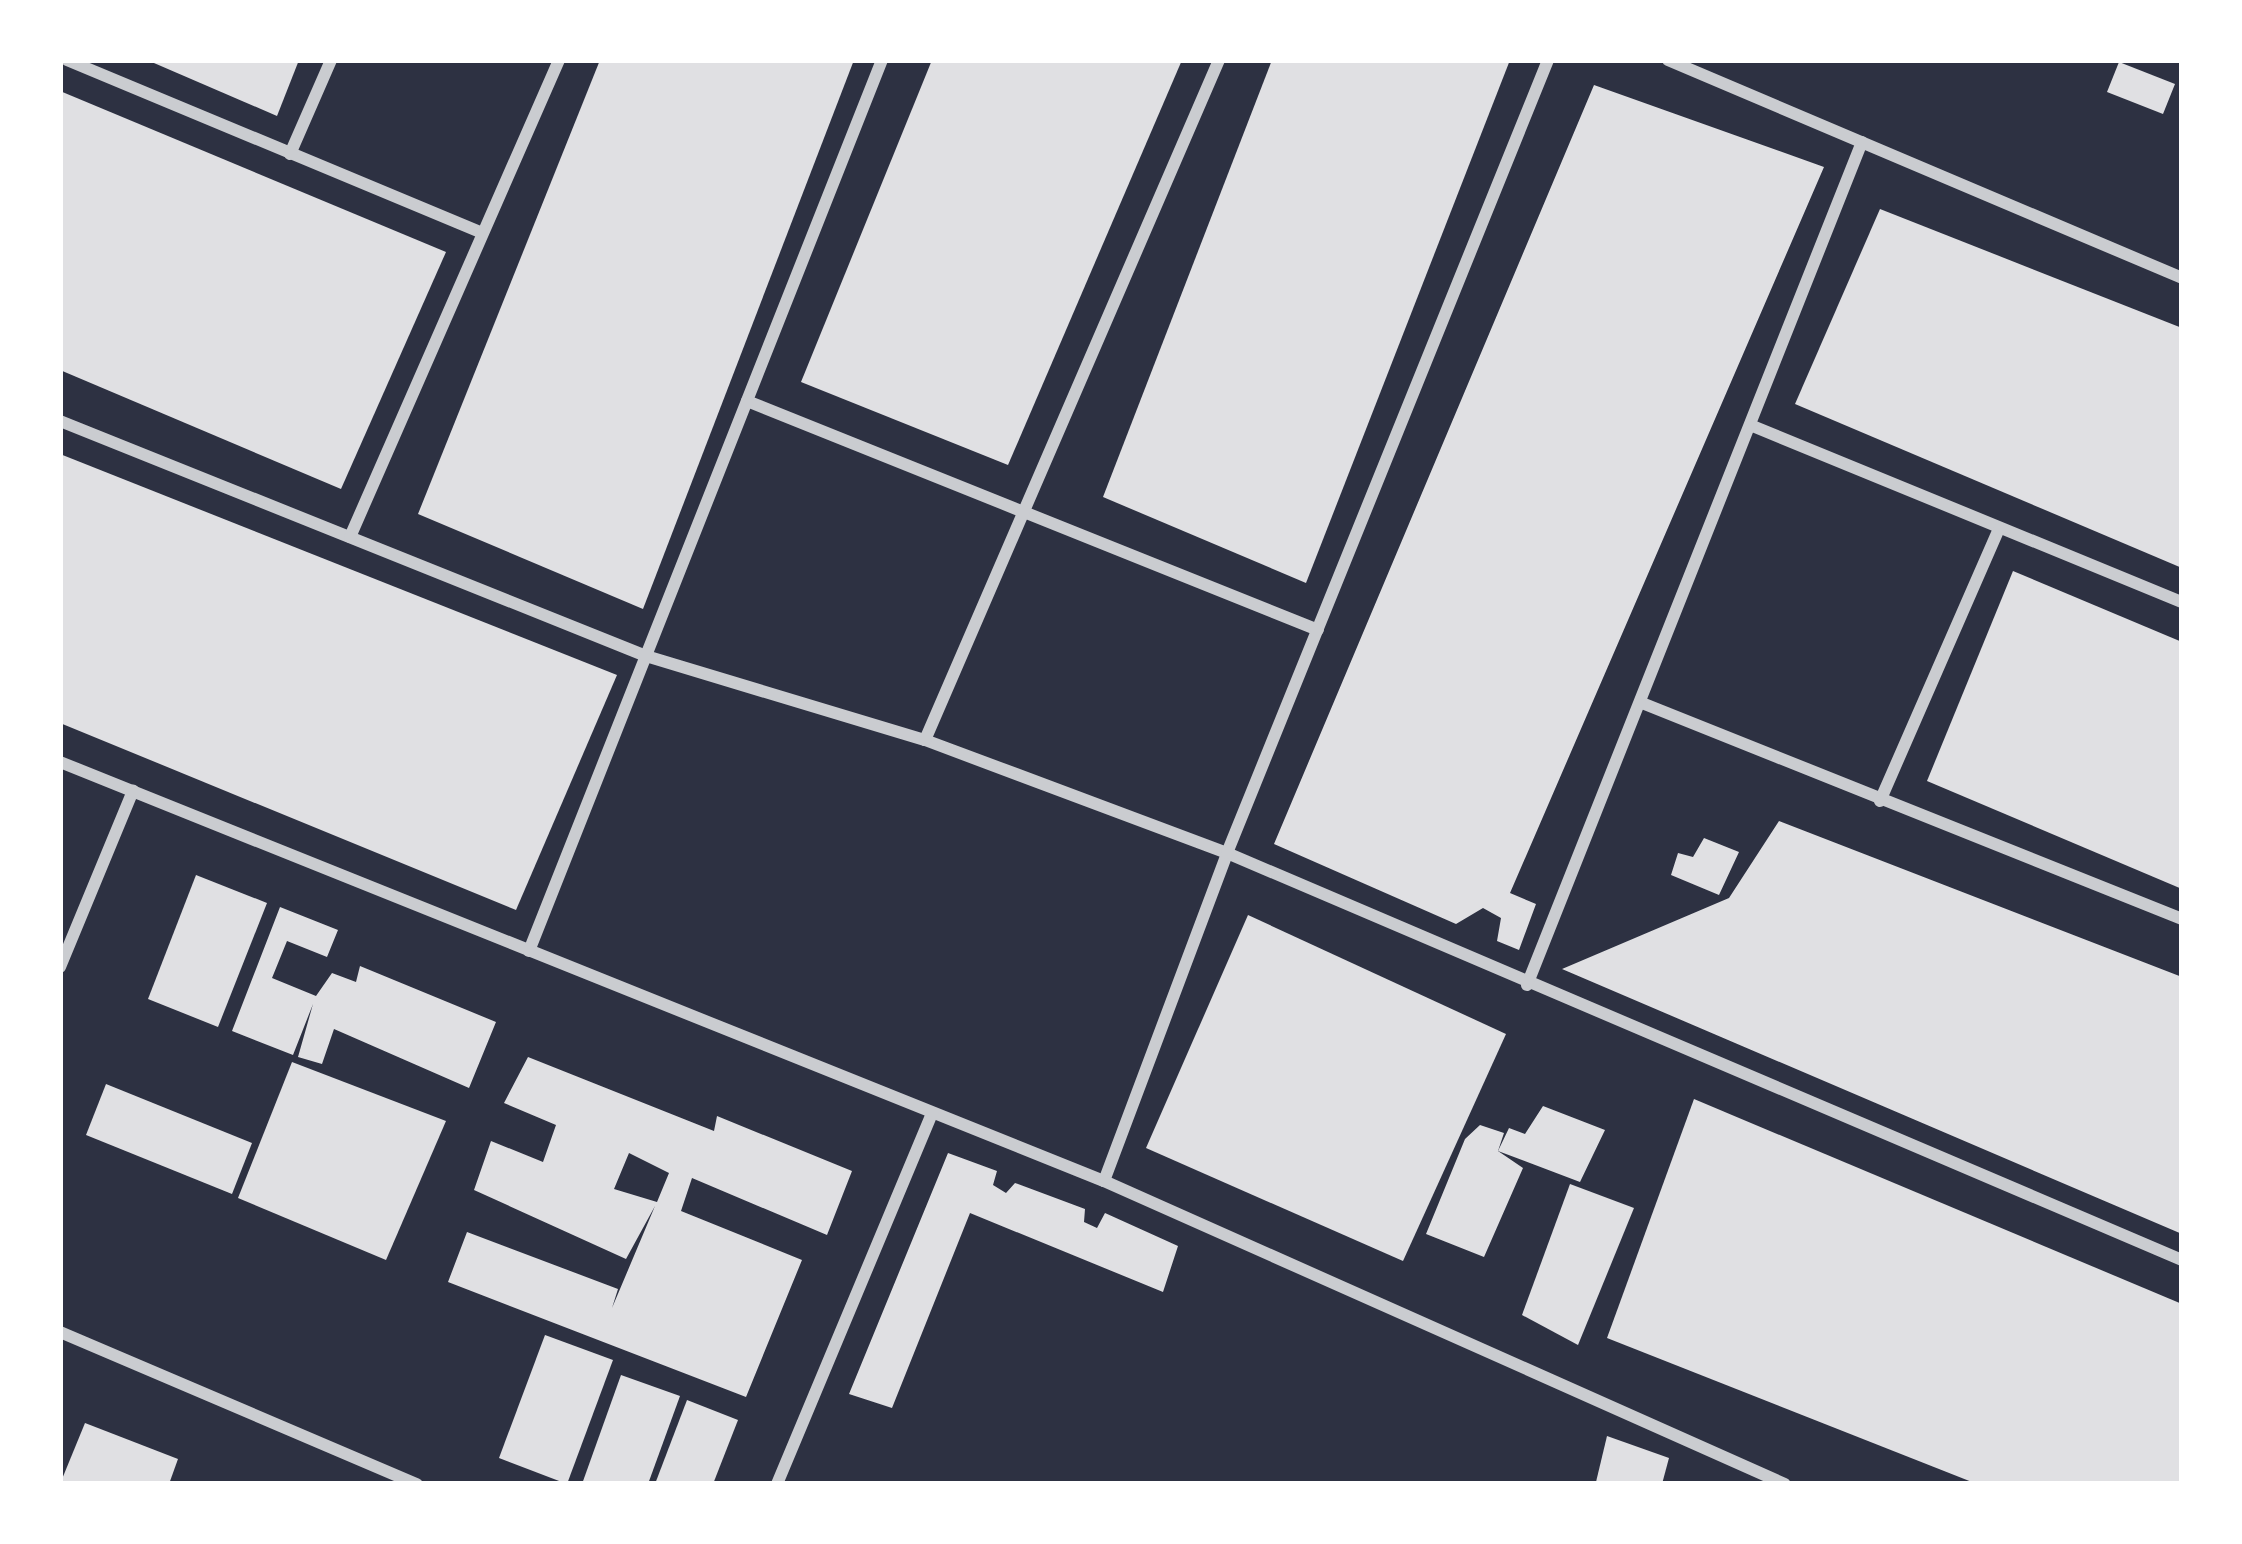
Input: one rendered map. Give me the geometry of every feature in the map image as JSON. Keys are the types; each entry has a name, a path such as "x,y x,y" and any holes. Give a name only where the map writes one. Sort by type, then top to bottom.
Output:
{"street":[{"path":"67,60 482,233"},
{"path":"290,154 331,60"},
{"path":"350,538 559,60"},
{"path":"529,951 882,60"},
{"path":"925,740 1219,60"},
{"path":"1104,1181 1227,854 1548,60"},
{"path":"1668,60 2182,278"},
{"path":"1527,986 1755,427 1862,142"},
{"path":"747,401 1318,630"},
{"path":"60,422 646,656 925,740 1227,854 1527,986 2182,1260"},
{"path":"1755,427 2182,602"},
{"path":"1880,801 1999,529"},
{"path":"1642,704 2182,919"},
{"path":"60,761 1104,1181 1785,1484"},
{"path":"60,967 133,791"},
{"path":"777,1484 932,1113"},
{"path":"60,1332 416,1484"}],"building":[{"path":"147,60 299,60 277,116"},
{"path":"600,60 854,60 643,609 418,514"},
{"path":"932,60 1182,60 1008,465 801,382"},
{"path":"1272,60 1510,60 1306,583 1103,497"},
{"path":"2119,62 2175,84 2163,114 2107,92"},
{"path":"1594,85 1824,167 1510,893 1536,904 1519,950 1497,941 1501,918 1483,908 1456,924 1274,844"},
{"path":"60,91 446,252 341,489 60,370"},
{"path":"1880,209 2182,328 2182,568 1795,404"},
{"path":"60,454 617,675 516,910 60,723"},
{"path":"2013,571 2182,642 2182,889 1927,781"},
{"path":"1779,821 2182,977 2182,1234 1562,969 1729,898"},
{"path":"1704,838 1739,852 1719,895 1671,875 1678,853 1693,857"},
{"path":"196,875 267,903 218,1027 148,999"},
{"path":"280,907 338,930 327,957 287,941 272,978 316,996 332,973 356,982 360,966 496,1022 469,1088 334,1029 322,1064 298,1057 313,1004 293,1055 232,1031"},
{"path":"1248,915 1506,1034 1403,1261 1146,1148"},
{"path":"528,1057 714,1131 717,1116 852,1171 827,1235 692,1178 681,1211 802,1260 746,1397 448,1282 467,1232 618,1289 612,1308 655,1206 626,1259 474,1190 491,1141 543,1162 556,1125 504,1103","holes":["629,1153 669,1173 657,1202 614,1189"]},
{"path":"292,1062 446,1121 386,1260 238,1198"},
{"path":"106,1084 252,1143 232,1194 86,1135"},
{"path":"1694,1099 2182,1304 2182,1484 1977,1484 1607,1338"},
{"path":"1543,1106 1605,1130 1580,1182 1498,1151 1509,1128 1525,1134"},
{"path":"1480,1125 1504,1133 1498,1151 1523,1168 1484,1257 1426,1234 1465,1139"},
{"path":"948,1153 997,1171 993,1185 1006,1193 1015,1183 1085,1209 1084,1222 1097,1228 1105,1213 1178,1246 1163,1292 970,1213 892,1408 849,1394"},
{"path":"1570,1184 1634,1208 1578,1345 1522,1315"},
{"path":"545,1335 613,1360 567,1484 499,1458"},
{"path":"621,1375 680,1396 648,1484 582,1484"},
{"path":"687,1400 738,1420 713,1484 655,1484"},
{"path":"85,1423 178,1459 169,1484 60,1484"},
{"path":"1607,1436 1669,1458 1662,1484 1596,1482"}]}
